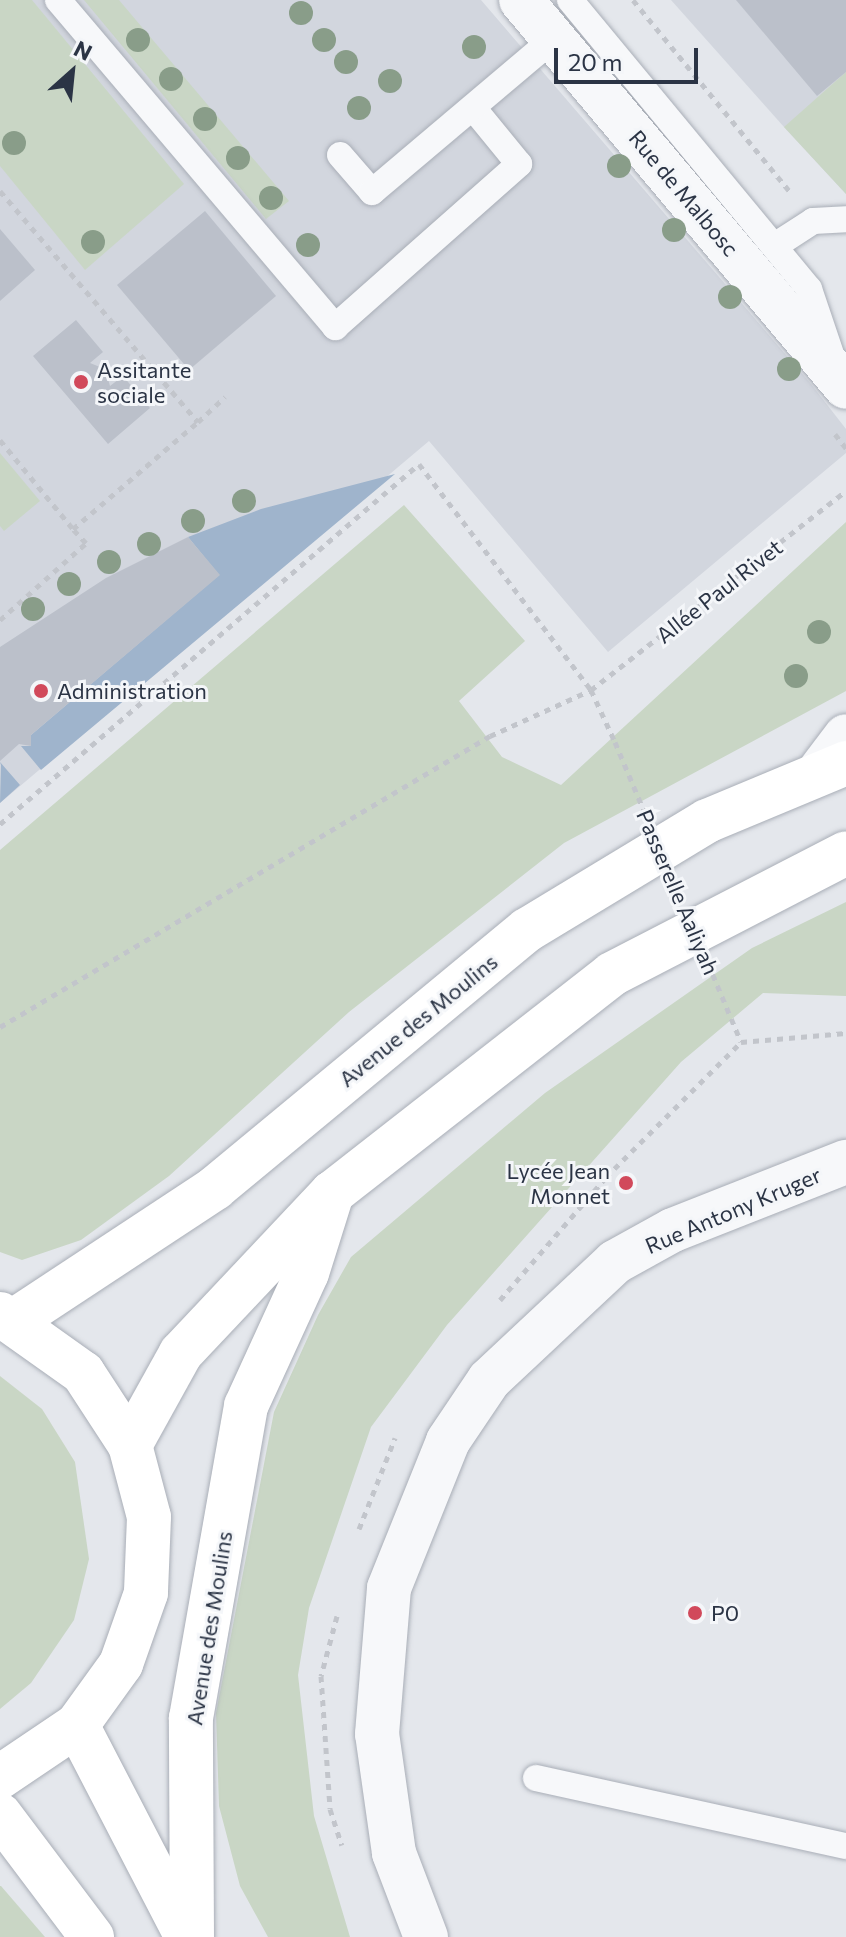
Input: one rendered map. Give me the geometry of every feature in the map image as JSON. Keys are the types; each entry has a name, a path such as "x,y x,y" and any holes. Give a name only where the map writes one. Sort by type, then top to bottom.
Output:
{"main road":[{"name":"Avenue des Moulins","path":"8,1317 215,1188 527,930 707,821 838,756"},
{"path":"130,1445 181,1353 332,1193 612,974 846,853"},
{"name":"Avenue des Moulins","path":"190,1937 191,1718 246,1406 307,1273 332,1193"},
{"path":"0,1777 77,1725 121,1664 146,1593 149,1517 130,1445 83,1373 8,1317"},
{"name":"Avenue des Moulins","path":"77,1725 190,1937"},
{"path":"0,1815 92,1937"}],"street":[{"name":"Rue de Malbosc","path":"521,0 562,19 843,383"},
{"name":"Rue Antony Kruger","path":"426,1937 394,1853 377,1734 389,1588 448,1441 489,1380 615,1262 673,1230 846,1162"}],"lane":[{"path":"58,0 335,327 519,164 474,109"},
{"path":"340,155 372,192 474,109 562,19 776,245 809,289 843,383"},
{"path":"776,245 813,221 846,219"},
{"path":"536,1778 846,1846"}],"path":[{"path":"633,0 813,221"},
{"path":"0,191 198,422"},
{"path":"73,529 225,397"},
{"path":"0,440 86,543 0,620"},
{"name":"Passerelle Aaliyah","path":"0,824 419,464 591,690 741,1042"},
{"name":"Allée Paul Rivet","path":"0,1027 490,736 591,690 846,491"}],"shaded area":[{"path":"0,0 481,0 811,384 846,429 846,453 608,652 429,441 0,803"},
{"path":"671,0 846,0 846,194 784,127"}],"green space":[{"path":"0,0 32,0 184,184 85,270 0,166"},
{"path":"84,0 119,0 289,201 266,219"},
{"path":"846,72 846,194 784,127"},
{"path":"0,453 40,501 4,531 0,526"},
{"path":"404,505 525,641 459,701 502,757 561,785 846,522 846,691 564,843 349,1012 169,1176 81,1240 22,1260 0,1252 0,850"},
{"path":"846,902 846,996 763,993 681,1062 447,1325 371,1427 309,1608 298,1675 314,1816 350,1937 268,1937 240,1886 219,1806 216,1713 274,1412 318,1315 351,1257 545,1093 752,948"},
{"path":"0,1376 42,1409 75,1462 89,1559 74,1620 31,1683 0,1709"},
{"path":"1,1886 45,1937 0,1937"}],"water":[{"path":"395,474 41,770 21,746 31,746 31,735 219,575 188,537 261,509"},
{"path":"0,762 20,785 0,803 1,765"}],"building":[{"path":"736,0 846,0 846,72 817,96"},
{"path":"205,211 276,296 189,370 117,285"},
{"path":"0,229 35,270 0,301"},
{"name":"Assitante sociale","path":"76,320 103,352 90,363 105,369 110,386 123,376 150,408 108,444 33,356"},
{"name":"Administration","path":"188,537 220,575 31,735 31,746 19,744 0,761 0,647 106,578"}],"place":[{"name":"Assitante sociale","path":"81,382"},
{"name":"Administration","path":"41,691"},
{"name":"Lycée Jean Monnet","path":"626,1183"},
{"name":"P0","path":"695,1613"}]}
